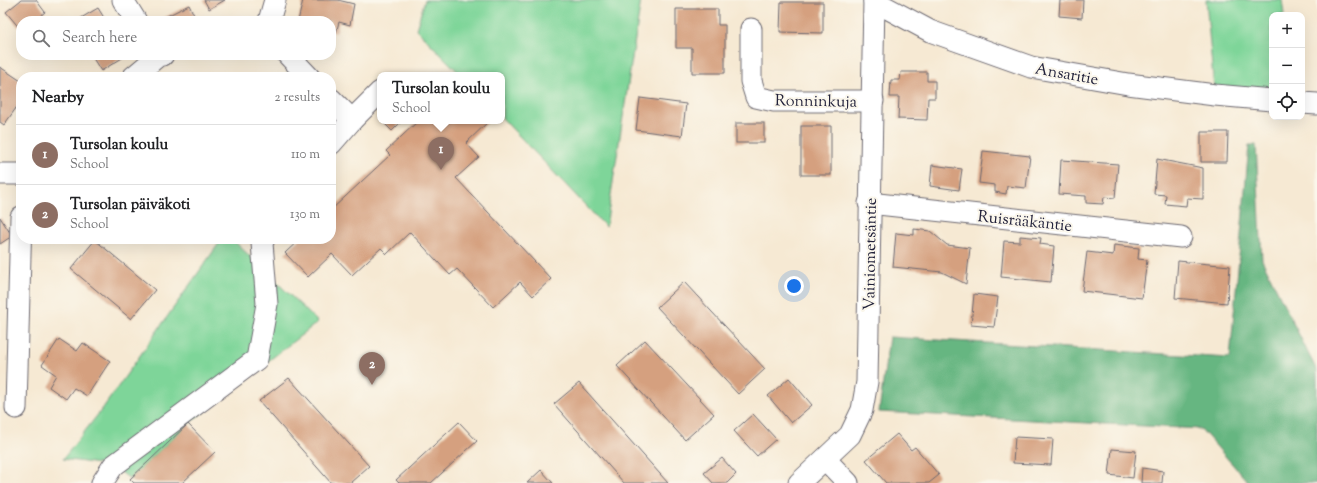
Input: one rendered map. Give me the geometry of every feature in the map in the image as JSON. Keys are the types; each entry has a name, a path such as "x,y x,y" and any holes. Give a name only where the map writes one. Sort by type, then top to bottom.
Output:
{"street":[{"path":"123,0 133,16"},
{"path":"270,16 275,0"},
{"name":"Ansaritie","path":"874,1 930,31 1031,67 1136,85 1215,96 1249,97 1269,100"},
{"name":"Vainiometsäntie","path":"799,483 850,435 862,410 867,382 869,203 873,101 874,1"},
{"name":"Ronninkuja","path":"751,29 751,81 756,97 774,101 873,101"},
{"path":"139,72 154,60"},
{"path":"293,60 304,72"},
{"path":"336,138 377,95"},
{"path":"1305,103 1317,104"},
{"path":"336,104 352,120"},
{"path":"0,174 16,174"},
{"name":"Ruisrääkäntie","path":"869,203 1181,237"},
{"path":"16,408 20,244"},
{"path":"102,483 113,466 257,359 267,304 262,244"},
{"path":"825,459 848,483"}],"green space":[{"path":"425,0 641,0 606,227 505,121 505,72 458,72 416,29"},
{"path":"1206,0 1282,0 1284,12 1269,12 1269,94 1214,89"},
{"path":"1249,145 1256,145 1262,260 1317,371 1317,483 1249,483 1201,429 879,412 889,337 1230,358"},
{"path":"218,244 237,244 318,322 188,424 130,479 113,466 63,459 103,408"}],"building":[{"path":"21,0 36,0 45,12 40,16 16,16 16,24 6,12"},
{"path":"204,0 225,0 209,9"},
{"path":"303,0 338,0 354,4 350,25 339,22 336,33 336,16 299,16"},
{"path":"1060,0 1083,0 1082,18 1059,16"},
{"path":"781,2 823,2 823,33 780,32"},
{"path":"189,5 194,16 167,16"},
{"path":"98,8 103,16 84,16"},
{"path":"676,9 718,9 718,25 725,25 725,73 692,73 692,48 676,48"},
{"path":"94,60 119,60 101,71"},
{"path":"0,67 16,78 16,108 4,125 0,122"},
{"path":"901,72 927,72 927,81 935,81 935,98 928,98 927,120 898,119 899,97 890,97 891,80 900,80"},
{"path":"640,98 686,104 682,136 636,130"},
{"path":"736,123 764,123 764,143 736,143"},
{"path":"385,124 399,124 392,131"},
{"path":"415,124 486,124 466,143 479,157 456,178 551,279 533,296 520,282 493,307 457,269 450,275 410,232 387,254 381,248 352,275 332,254 308,277 285,253 295,244 336,244 336,205 390,155 386,151"},
{"path":"801,126 831,126 831,175 801,175"},
{"path":"1201,132 1228,132 1227,162 1201,162"},
{"path":"983,151 1030,156 1026,188 1007,186 1006,194 995,192 995,185 979,183"},
{"path":"1157,159 1203,168 1203,199 1187,198 1186,206 1165,204 1166,195 1154,194"},
{"path":"1061,160 1118,164 1115,198 1104,197 1103,204 1086,203 1086,196 1059,194"},
{"path":"932,165 962,169 959,190 930,186"},
{"path":"0,217 12,236 0,244"},
{"path":"914,229 930,231 947,245 970,248 966,284 942,272 893,267 896,233 914,235"},
{"path":"1020,236 1041,238 1040,244 1054,246 1051,282 1001,277 1004,241 1020,242"},
{"path":"92,244 100,244 155,290 131,319 71,269"},
{"path":"1114,245 1139,248 1138,259 1147,260 1142,298 1082,291 1087,252 1113,255"},
{"path":"1178,261 1230,266 1227,303 1175,298"},
{"path":"684,282 765,369 738,394 657,307"},
{"path":"974,294 998,297 994,327 971,325"},
{"path":"59,339 77,351 83,343 110,361 87,396 74,388 66,399 49,387 56,375 42,365"},
{"path":"645,340 714,414 685,440 617,366"},
{"path":"289,378 369,466 350,483 331,483 259,401"},
{"path":"789,378 812,405 791,423 768,396"},
{"path":"579,383 668,483 624,483 554,404"},
{"path":"753,414 776,439 757,456 734,431"},
{"path":"459,422 477,441 431,483 399,483 396,480"},
{"path":"188,424 215,452 182,483 134,483 130,479"},
{"path":"897,434 911,450 915,447 939,475 929,483 886,483 866,460"},
{"path":"1015,437 1053,439 1051,465 1013,463"},
{"path":"1112,449 1136,451 1133,478 1109,475"},
{"path":"722,458 736,474 727,483 713,483 704,473"},
{"path":"1142,468 1163,471 1162,483 1141,483"},
{"path":"541,470 553,483 527,483"}],"place":[{"name":"Tursolan koulu","path":"441,170"},
{"name":"Tursolan päiväkoti","path":"372,385"}]}
